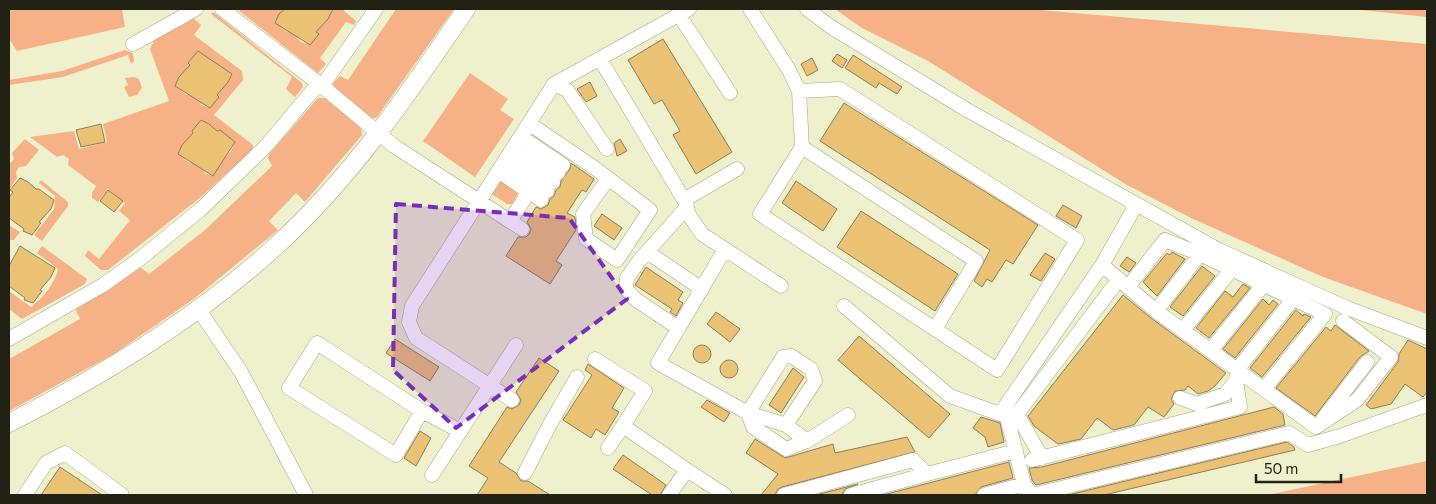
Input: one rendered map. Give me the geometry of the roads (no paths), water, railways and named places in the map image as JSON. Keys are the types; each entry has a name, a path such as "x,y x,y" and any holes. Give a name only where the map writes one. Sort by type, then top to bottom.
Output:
{"main road":[{"path":"9,423 108,370 199,310 276,247 330,191 379,133 466,9"}],"street":[{"path":"133,44 196,9"},
{"path":"222,9 321,84 394,146 522,229"},
{"path":"9,339 104,285 141,258 192,216 266,146 321,84 376,9"},
{"path":"750,9 789,70 799,91 802,147 760,214 997,370 1077,240 840,89 799,91"},
{"path":"807,9 831,27 967,110 1234,258 1347,308 1427,338"},
{"path":"512,400 416,338 409,322 412,306 554,84 684,12 730,93"},
{"path":"600,59 685,204 689,215 702,234 781,286"},
{"path":"554,84 567,90 607,149"},
{"path":"530,124 596,168 650,210 618,260 586,239 584,214 608,179"},
{"path":"802,147 976,261 934,329"},
{"path":"510,154 552,182"},
{"path":"510,154 552,182"},
{"path":"510,154 529,192"},
{"path":"678,328 635,299 626,289 627,278 685,204 737,169"},
{"path":"510,221 529,192 552,182"},
{"path":"844,306 950,396 1000,414 1102,265 1136,204"},
{"path":"1237,376 1240,407 1037,459 1018,414 1124,283 1165,240 1200,254 1325,314 1264,389"},
{"path":"725,249 658,362 748,413 786,425 807,442"},
{"path":"647,252 702,289"},
{"path":"1156,310 1200,254"},
{"path":"1102,265 1156,310 1211,350 1237,376 1264,389 1316,428"},
{"path":"1184,330 1232,269"},
{"path":"1211,350 1264,284"},
{"path":"1180,398 1197,404 1225,394 1294,298"},
{"path":"199,310 241,372 306,495"},
{"path":"1316,428 1357,400 1390,357 1343,321"},
{"path":"422,411 396,455 288,388 317,344 422,411 460,430"},
{"path":"432,476 516,345"},
{"path":"748,413 783,357 791,356 811,369 815,381 786,425"},
{"path":"595,359 645,391 608,448"},
{"path":"1316,428 1367,362"},
{"path":"525,473 577,377"},
{"path":"984,495 1029,491 1289,433 1308,445 1340,436 1427,405"},
{"path":"1005,409 1029,491"},
{"path":"748,413 753,427 786,449 807,442 848,415"},
{"path":"623,426 726,495"},
{"path":"851,495 1016,451"},
{"path":"25,495 46,463 65,454 122,495"},
{"path":"784,495 912,460 928,474"},
{"path":"669,495 687,470"}]}
